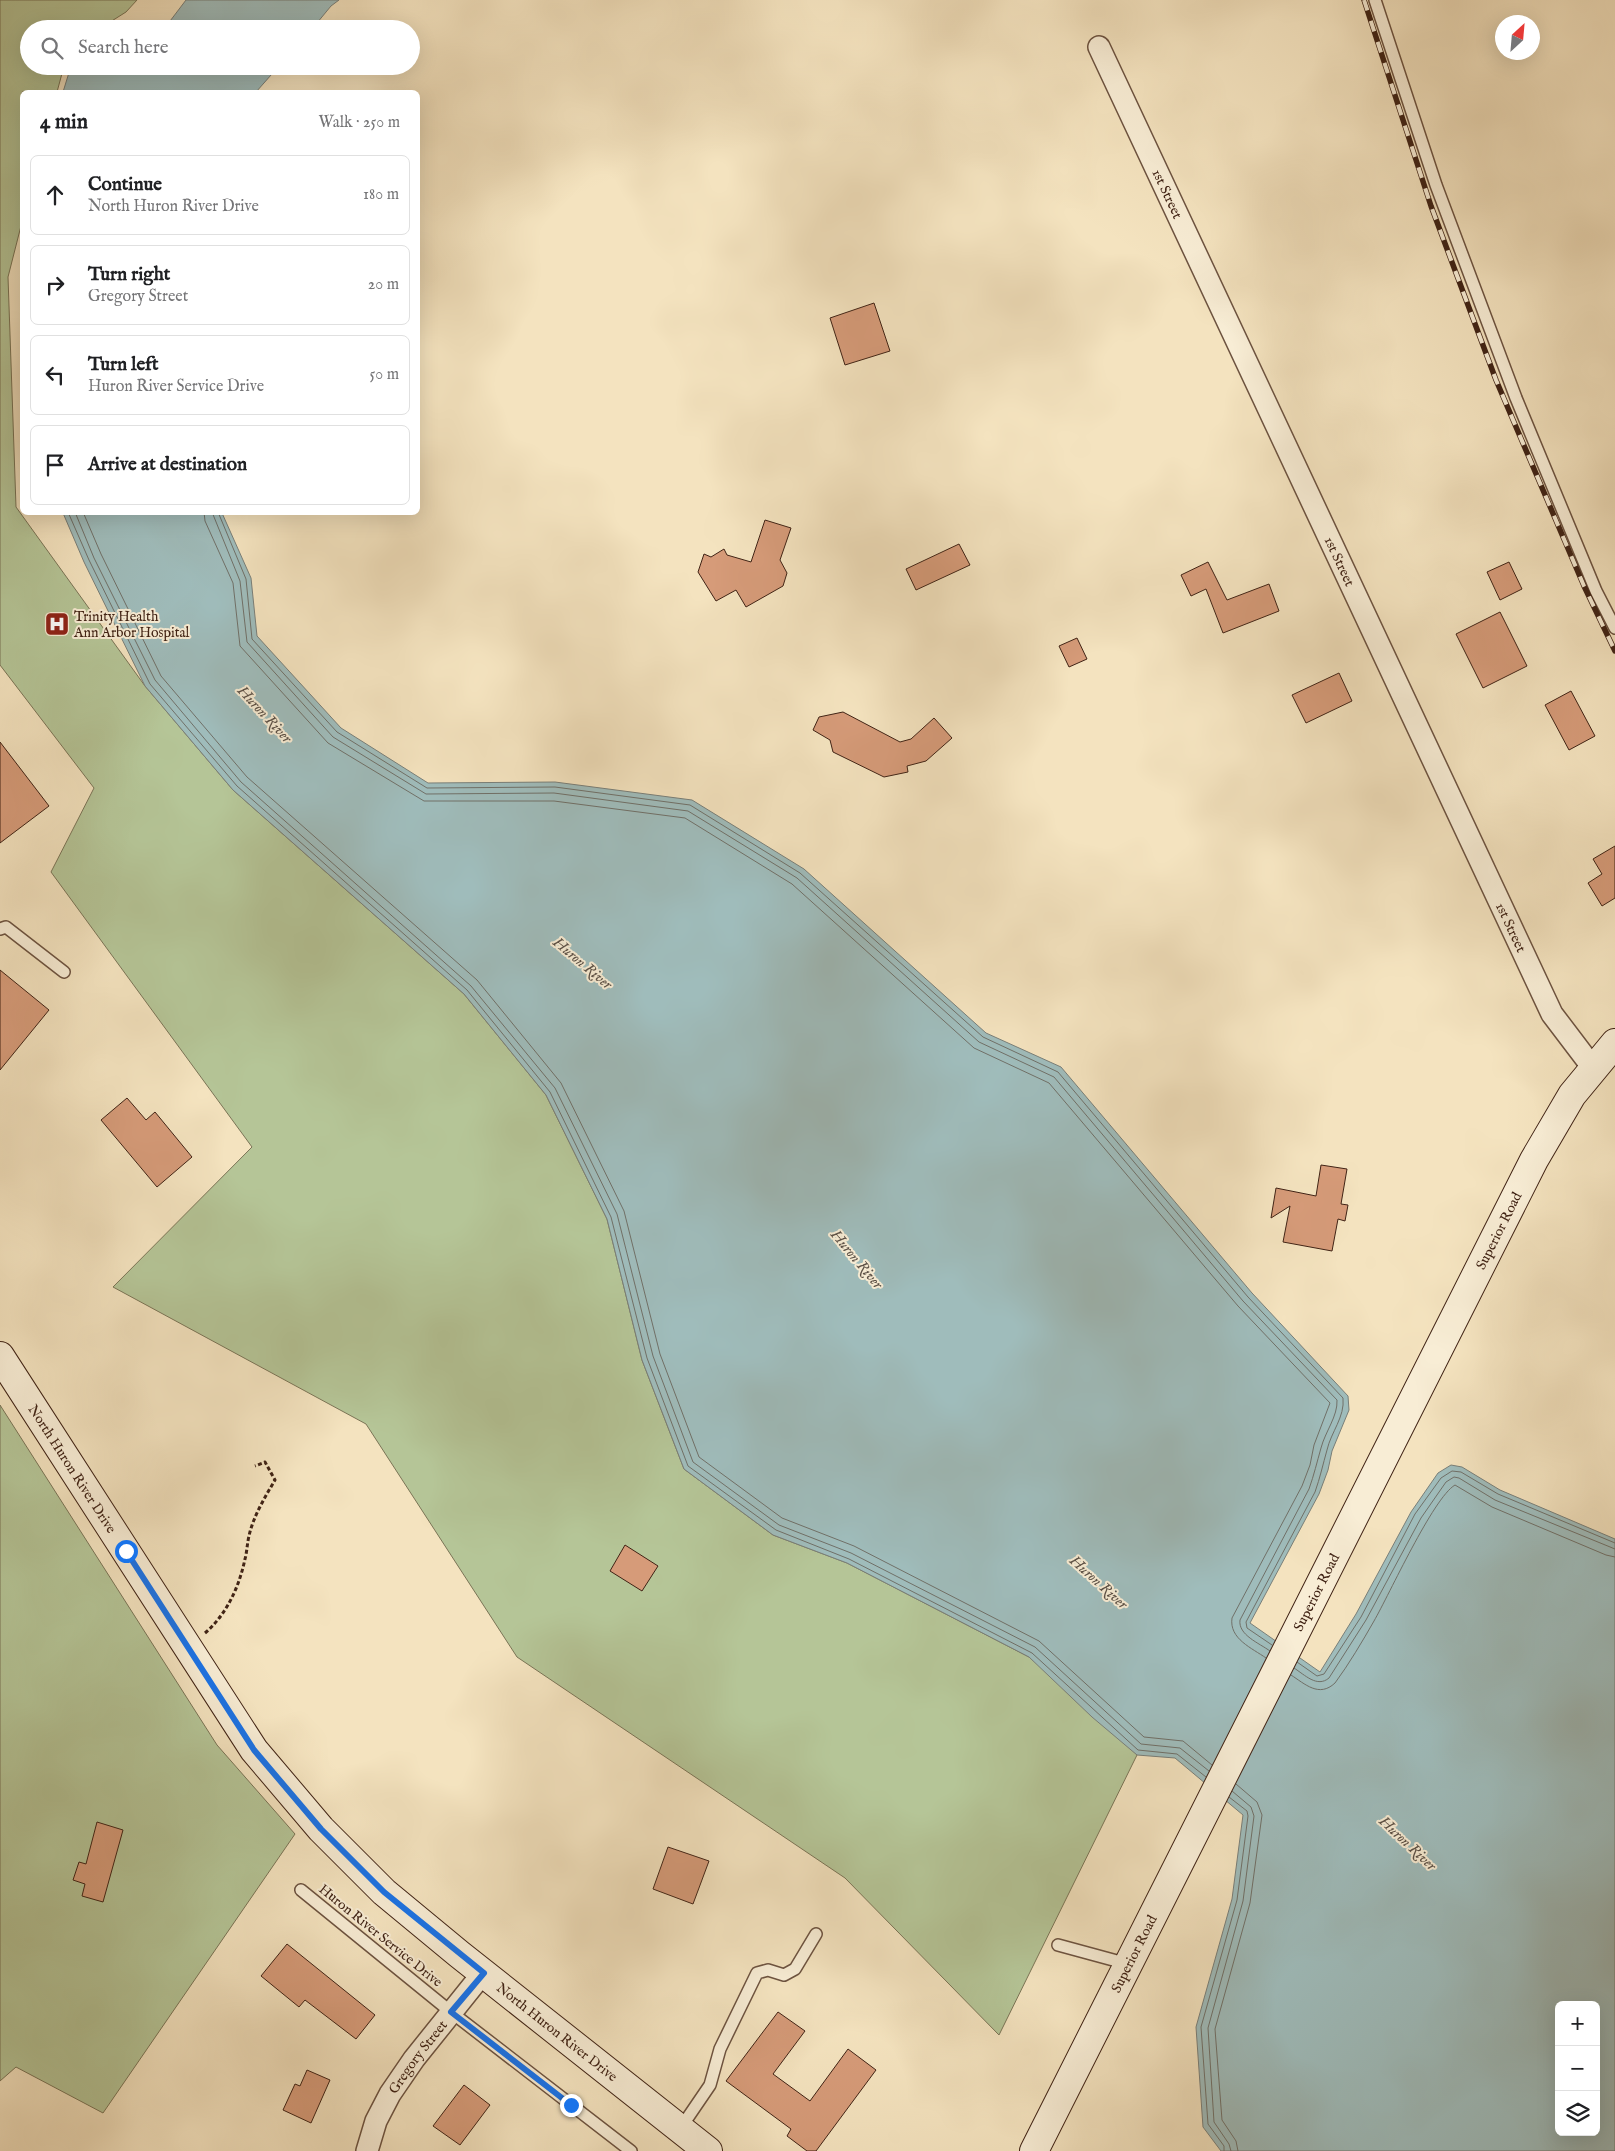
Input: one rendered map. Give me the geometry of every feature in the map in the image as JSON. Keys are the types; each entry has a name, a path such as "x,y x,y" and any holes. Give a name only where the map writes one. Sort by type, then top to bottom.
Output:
{"main road":[{"name":"Superior Road","path":"1034,2151 1534,1160 1572,1095 1615,1043"},
{"name":"North Huron River Drive","path":"0,1356 254,1750 321,1829 384,1892 708,2151"}],"street":[{"name":"1st Street","path":"1099,47 1552,1014 1593,1068"},
{"name":"Gregory Street","path":"367,2151 376,2121 390,2094 414,2059 484,1973"}],"lane":[{"path":"1375,0 1436,185 1516,398 1596,591 1615,628"},
{"path":"0,929 6,927 64,972"},
{"name":"Huron River Service Drive","path":"301,1890 451,2012 631,2151"},
{"path":"680,2129 710,2085 720,2049 757,1973 768,1970 784,1975 795,1969 816,1934"},
{"path":"1058,1945 1128,1964"}],"path":[{"path":"188,1648 216,1623 235,1594 245,1560 249,1535 275,1480 265,1462 255,1466"}],"green space":[{"path":"0,0 137,0 126,12 113,20 20,20 20,75 62,75 58,90 20,90 20,230 8,277 16,507 145,686 233,790 464,994 546,1095 607,1219 642,1360 684,1469 773,1535 847,1563 1029,1657 1098,1712 1137,1755 999,2035 845,1878 517,1657 366,1424 113,1287 252,1147 51,872 94,788 0,665"},
{"path":"0,1405 217,1745 295,1834 103,2113 16,2067 0,2081"}],"water":[{"path":"186,0 339,0 331,6 319,20 171,20"},
{"path":"68,75 271,75 258,90 64,90"},
{"name":"Huron River","path":"64,515 223,515 251,578 257,636 341,728 428,783 555,782 692,800 804,869 986,1033 1061,1067 1252,1293 1348,1396 1349,1410 1332,1451 1328,1470 1319,1494 1250,1623 1320,1672 1356,1614 1411,1512 1438,1473 1451,1465 1462,1467 1500,1490 1615,1539 1615,2151 1221,2151 1203,2127 1196,2027 1232,1899 1243,1815 1175,1758 1137,1755 1092,1717 1029,1657 847,1563 773,1535 684,1469 642,1360 607,1219 546,1095 464,994 233,790 145,686 84,562"}],"building":[{"path":"874,303 890,351 845,365 830,318"},
{"path":"765,520 791,528 780,560 787,573 783,586 746,607 736,590 716,601 698,572 704,554 711,557 724,549 727,555 751,562"},
{"path":"959,544 970,565 916,590 906,569"},
{"path":"1208,562 1227,600 1269,584 1279,611 1223,633 1206,589 1191,596 1181,575"},
{"path":"1509,562 1522,589 1500,600 1487,572"},
{"path":"1500,612 1527,666 1483,688 1456,634"},
{"path":"1077,638 1087,659 1069,667 1059,646"},
{"path":"1339,673 1352,701 1306,723 1292,695"},
{"path":"1571,691 1595,736 1569,750 1545,705"},
{"path":"843,712 900,742 911,739 934,718 952,738 926,761 907,766 908,772 884,777 833,752 830,740 813,730 819,717"},
{"path":"0,742 49,806 0,843"},
{"path":"1615,846 1615,898 1602,906 1588,883 1602,874 1593,859"},
{"path":"0,970 49,1010 0,1070"},
{"path":"127,1098 146,1120 155,1112 192,1157 157,1187 101,1120"},
{"path":"1321,1165 1347,1169 1341,1204 1348,1205 1345,1221 1338,1219 1332,1251 1283,1242 1290,1206 1271,1218 1276,1188 1316,1196"},
{"path":"625,1545 658,1566 642,1591 610,1571"},
{"path":"97,1822 123,1830 103,1902 82,1896 85,1884 73,1880 79,1862 86,1864"},
{"path":"668,1847 709,1861 693,1904 653,1889"},
{"path":"287,1944 375,2015 356,2039 305,2000 299,2007 261,1976"},
{"path":"778,2012 805,2031 773,2074 810,2101 848,2049 876,2070 816,2151 807,2151 787,2136 791,2129 726,2081"},
{"path":"307,2070 330,2080 311,2123 283,2110 295,2084 300,2086"},
{"path":"464,2085 490,2105 460,2145 433,2126"}],"railway":[{"path":"1364,0 1431,206 1496,380 1584,586 1615,651"}],"place":[{"name":"Trinity Health Ann Arbor Hospital","path":"57,624"}],"route":[{"path":"126,1551 254,1750 321,1829 384,1892 484,1973 451,2012 571,2105"}]}
